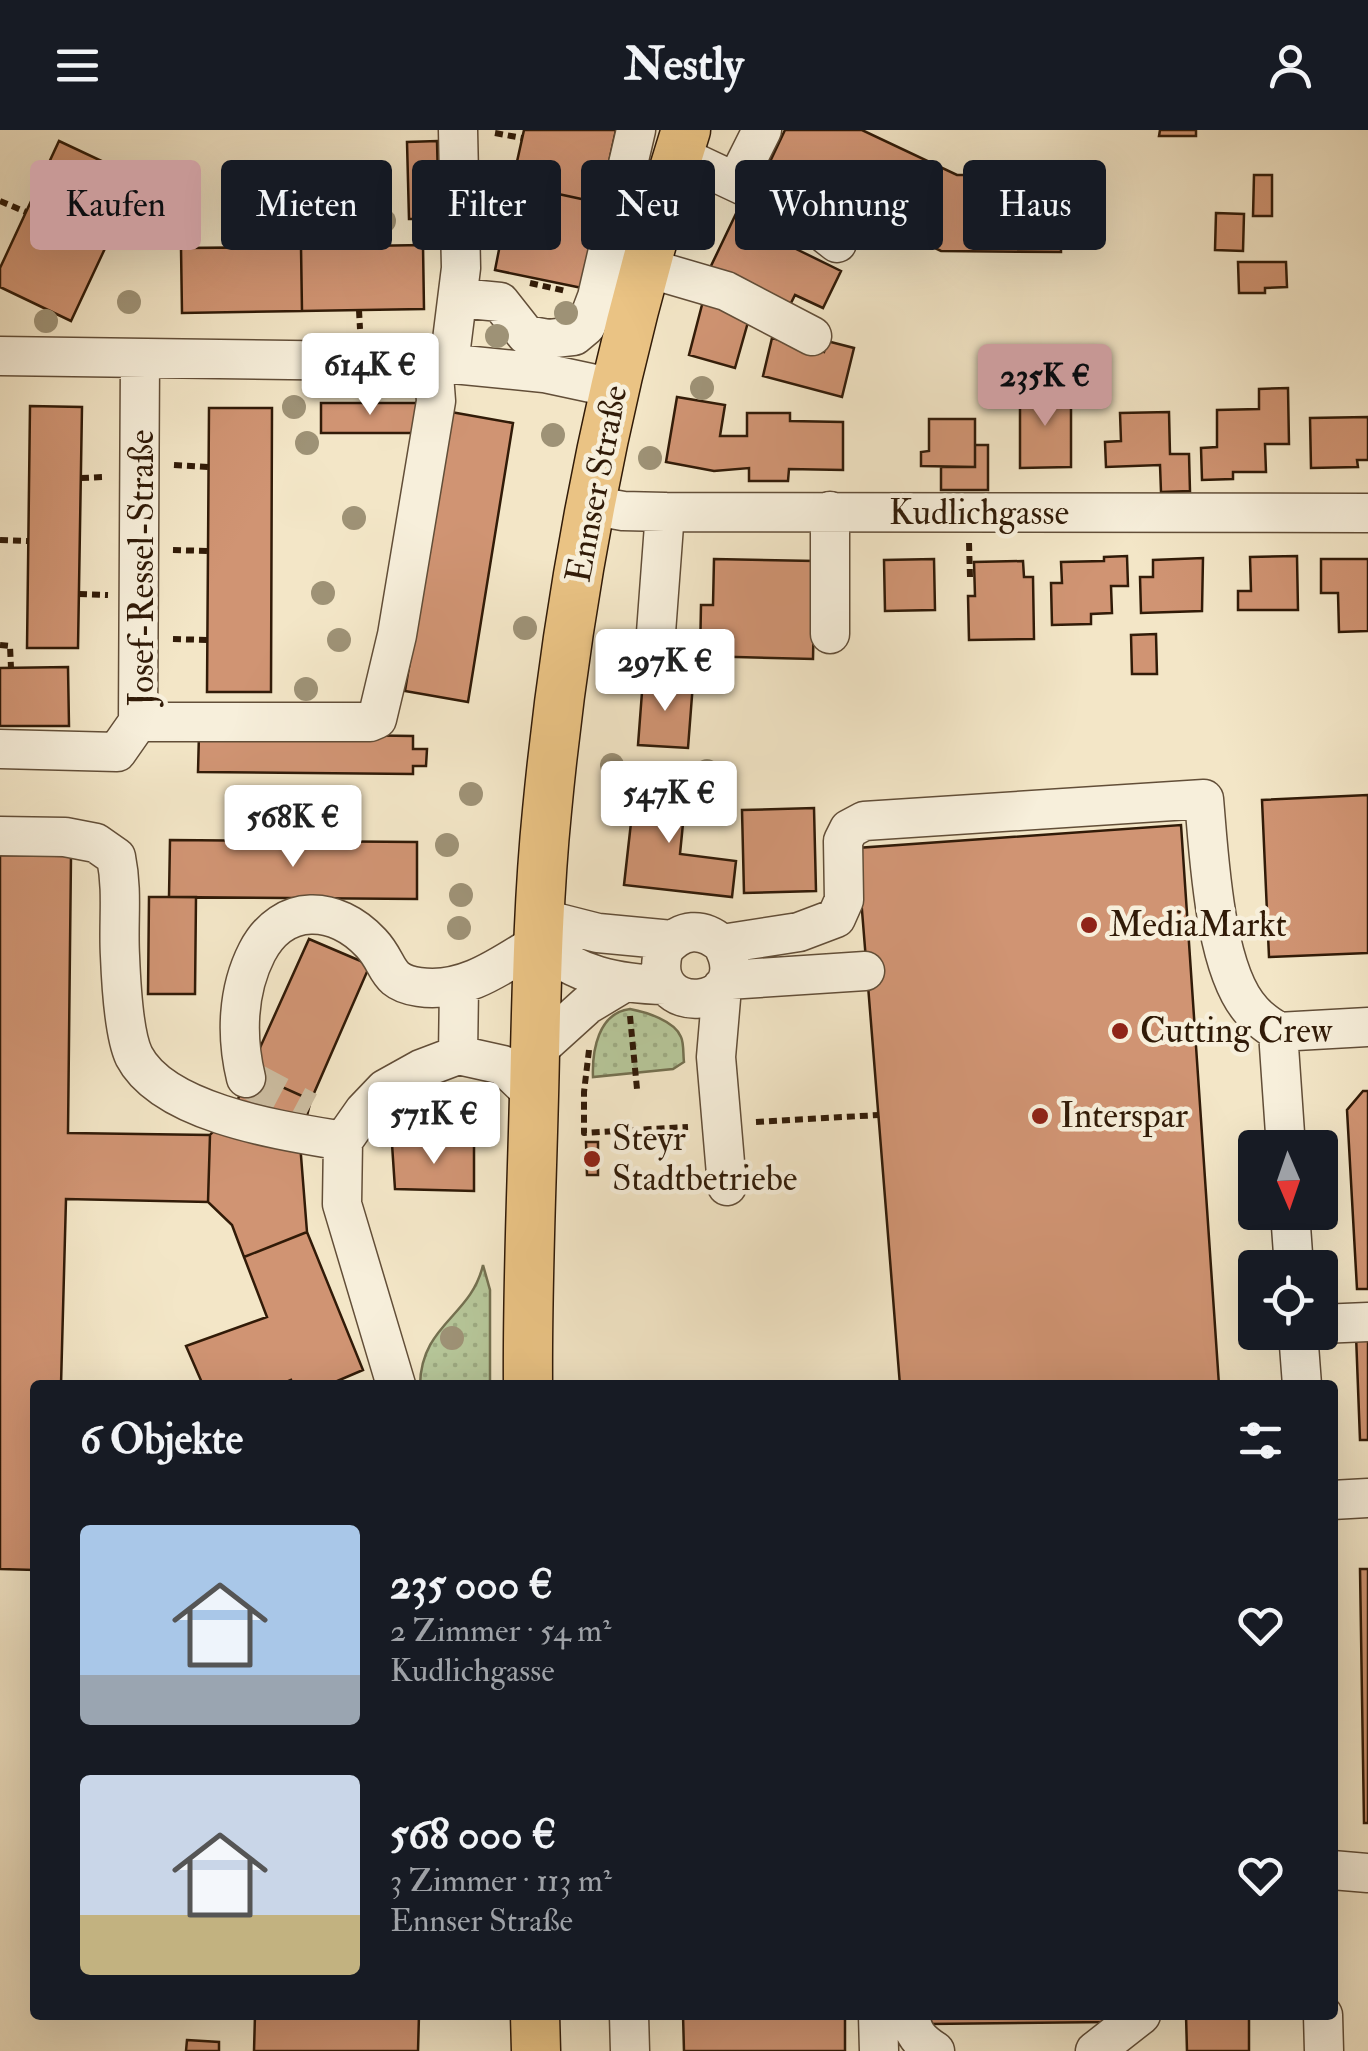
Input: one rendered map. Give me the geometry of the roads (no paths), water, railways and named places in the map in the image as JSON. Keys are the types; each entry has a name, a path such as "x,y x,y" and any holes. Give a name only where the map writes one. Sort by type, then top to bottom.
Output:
{"main road":[{"name":"Ennser Straße","path":"528,1380 534,1074 547,807 590,506 644,267 682,142"},
{"path":"535,2020 536,2051"}],"street":[{"path":"459,298 500,302 526,335 548,339 574,336 586,326 597,297 636,130"},
{"path":"747,160 762,130"},
{"path":"441,363 459,298 476,132"},
{"path":"682,142 735,181"},
{"path":"644,267 726,291 812,336"},
{"path":"0,356 441,363 566,376 614,388"},
{"name":"Josef-Ressel-Straße","path":"140,358 138,722 377,719 397,636 441,363"},
{"name":"Kudlichgasse","path":"590,506 665,512 1368,513"},
{"path":"830,511 830,634"},
{"path":"655,646 665,512"},
{"path":"0,749 117,752 138,722"},
{"path":"539,930 555,957 578,969 622,984 712,996 724,971 799,932 836,918 844,900 843,841 849,829 864,821 1204,799 1221,933 1236,986 1252,1011 1278,1032 1368,1028"},
{"path":"0,836 64,837 96,843 116,857 122,888 120,954 124,1010 134,1055 158,1084 204,1108 268,1128 343,1141"},
{"path":"246,1078 238,1052 238,1030 252,961 273,929 288,918 324,915 343,924 375,946 392,976 402,984 422,988 459,986 539,930 672,940"},
{"path":"718,1046 676,992 661,961 672,940 684,932 712,935 724,971 718,1046 732,1123 727,1186"},
{"path":"724,971 866,971"},
{"path":"395,1380 342,1204 343,1141 385,1089 458,1055 534,1074 587,1004 622,984"},
{"path":"458,1055 459,986"},
{"path":"1278,1032 1285,1130"},
{"path":"308,1111 343,1141"},
{"path":"1338,1323 1368,1322"},
{"path":"1299,1350 1302,1380"},
{"path":"1338,1500 1368,1498"},
{"path":"1338,1870 1368,1873"},
{"path":"629,2020 630,2051"},
{"path":"878,2020 879,2051"},
{"path":"911,2020 920,2042 935,2051"},
{"path":"1094,2051 1134,2020"},
{"path":"1323,2020 1324,2051"}],"tunnel":[{"path":"246,1078 308,1111"}],"place":[{"name":"MediaMarkt","path":"1089,925"},
{"name":"Cutting Crew","path":"1120,1031"},
{"name":"Interspar","path":"1040,1116"},
{"name":"Steyr Stadtbetriebe","path":"592,1159"}]}
